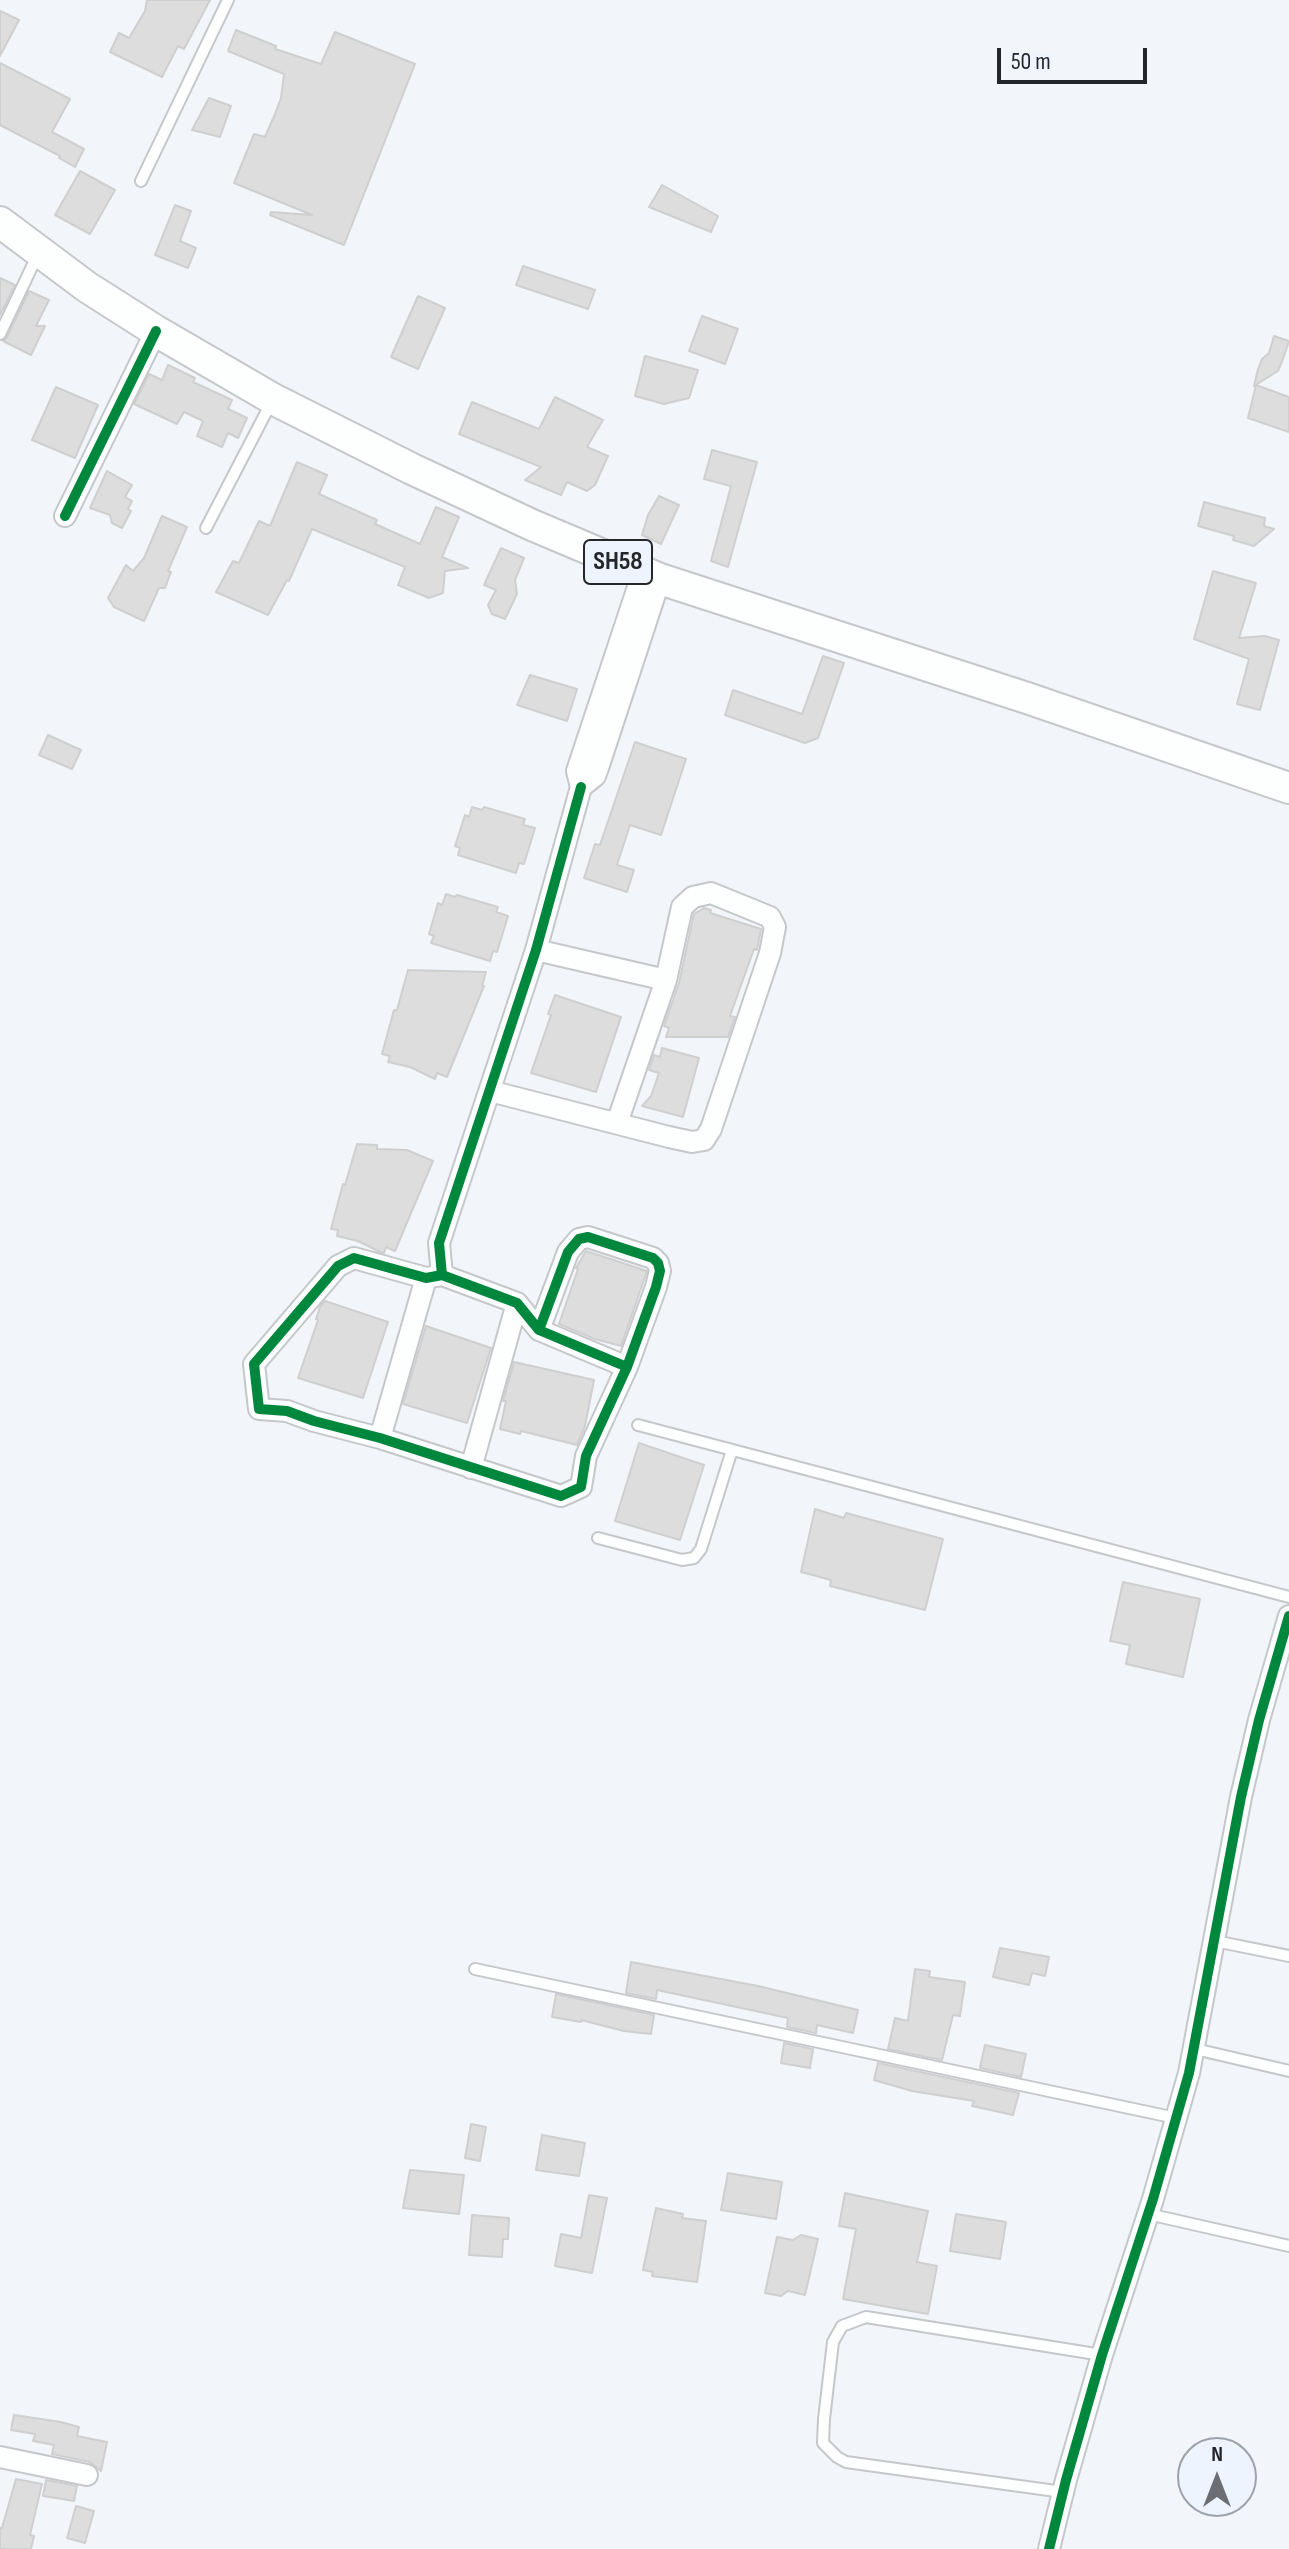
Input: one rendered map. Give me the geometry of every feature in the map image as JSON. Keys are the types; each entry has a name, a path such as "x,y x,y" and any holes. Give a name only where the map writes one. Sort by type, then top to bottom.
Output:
{"main road":[{"name":"SH58","path":"0,222 38,253 156,331 273,399 532,525 651,576 1289,788"}],"street":[{"path":"65,516 156,331"},
{"path":"380,1438 434,1277 439,1243 536,950 581,787 577,771 651,576"},
{"path":"490,1091 692,1142 704,1140 711,1129 772,945 775,927 770,917 711,893 693,897 682,907 666,980 617,1123"},
{"path":"536,950 666,980"},
{"path":"539,1330 568,1252 579,1239 588,1237 653,1258 658,1263 660,1271 627,1367 586,1456 581,1487 561,1496 287,1411 259,1409 254,1364 344,1262 354,1258 434,1277 517,1303 539,1330 627,1367"},
{"path":"471,1468 517,1303"},
{"path":"1049,2549 1102,2355 1148,2214 1195,2049 1255,1736 1289,1616"},
{"path":"0,2457 87,2475"}],"lane":[{"path":"141,181 228,0"},
{"path":"0,334 38,253"},
{"path":"206,528 273,399"},
{"path":"638,1425 1289,1597"},
{"path":"598,1538 682,1560 694,1558 701,1549 732,1450"},
{"path":"1215,1941 1289,1956"},
{"path":"475,1969 1176,2118"},
{"path":"1195,2049 1289,2071"},
{"path":"1148,2214 1289,2246"},
{"path":"1063,2492 846,2462 837,2457 823,2443 833,2342 842,2326 866,2317 1102,2355"}],"building":[{"path":"147,0 210,0 184,49 178,46 162,77 110,52 119,33 129,38 145,11"},
{"path":"0,11 19,20 0,56"},
{"path":"236,30 276,46 275,49 321,64 335,32 415,64 344,245 270,215 271,212 312,215 234,183 254,134 265,137 281,98 284,74 228,51"},
{"path":"0,63 70,99 52,132 84,149 75,167 0,125"},
{"path":"209,98 231,106 220,137 192,130"},
{"path":"80,171 115,190 90,234 55,215"},
{"path":"662,185 718,216 711,232 649,207"},
{"path":"175,205 191,211 180,241 196,248 188,268 155,255"},
{"path":"523,266 595,290 588,309 516,285"},
{"path":"0,278 15,285 0,315"},
{"path":"29,291 49,300 36,326 45,326 31,355 3,341"},
{"path":"418,296 445,308 418,369 391,357"},
{"path":"702,316 738,329 725,364 689,351"},
{"path":"1274,336 1289,341 1283,359 1278,371 1254,386 1262,359 1269,353"},
{"path":"645,356 698,370 689,398 664,404 635,396"},
{"path":"168,365 195,378 193,382 232,400 228,409 247,418 238,438 228,433 222,447 197,436 203,421 184,412 177,424 134,404 149,374 162,380"},
{"path":"1256,385 1289,397 1289,432 1248,418"},
{"path":"56,387 98,405 75,458 32,440"},
{"path":"555,397 603,420 587,447 608,456 595,485 587,491 567,482 561,495 525,480 541,467 459,434 472,402 539,429"},
{"path":"712,450 757,462 728,567 711,561 731,486 704,479"},
{"path":"297,462 327,475 319,494 377,520 375,524 420,544 436,507 459,517 442,557 468,568 445,571 443,593 429,598 398,585 405,567 312,529 289,581 268,615 216,592 233,561 239,563 259,521 270,526"},
{"path":"107,471 132,485 125,497 132,501 128,509 131,511 122,528 112,523 110,515 90,508"},
{"path":"659,496 679,505 661,544 642,535 648,515"},
{"path":"1204,502 1265,518 1264,526 1274,529 1254,546 1233,540 1234,536 1198,526"},
{"path":"162,516 187,527 168,571 171,572 165,588 159,588 144,621 114,607 108,598 126,565 133,571 144,558"},
{"path":"501,548 524,558 515,580 517,594 505,619 492,614 488,605 496,590 484,585"},
{"path":"1213,571 1256,583 1239,638 1265,636 1279,640 1260,710 1237,704 1249,659 1194,639"},
{"path":"823,656 844,663 818,738 805,743 725,715 733,690 802,714"},
{"path":"530,675 577,689 567,721 517,705"},
{"path":"48,735 81,750 72,769 39,755"},
{"path":"635,742 686,759 661,835 630,825 617,865 634,870 627,892 584,878 595,844 600,845"},
{"path":"472,807 482,810 484,807 525,819 523,825 535,828 524,864 519,863 516,873 458,855 460,848 455,846 465,815 469,817"},
{"path":"446,894 498,907 496,912 508,916 497,952 493,951 490,961 431,943 434,936 429,934 438,903 442,905"},
{"path":"704,908 711,910 710,913 761,929 757,950 754,949 730,1016 735,1017 728,1037 666,1037 669,1028 664,1026 679,983 694,914"},
{"path":"408,970 486,972 484,986 447,1077 437,1073 435,1079 410,1067 388,1062 390,1056 382,1054"},
{"path":"555,995 621,1017 596,1092 531,1073"},
{"path":"662,1048 699,1058 683,1117 642,1106 651,1096 659,1073 649,1070 654,1055 660,1057"},
{"path":"357,1144 377,1145 377,1149 407,1150 433,1161 395,1251 386,1247 384,1253 380,1252 358,1241 337,1236 338,1230 331,1229"},
{"path":"586,1251 647,1271 621,1346 559,1324 576,1268"},
{"path":"325,1301 388,1322 363,1398 298,1378 320,1307"},
{"path":"426,1326 491,1348 467,1423 403,1404"},
{"path":"514,1362 594,1380 585,1426 577,1445 500,1429 506,1401 503,1401"},
{"path":"639,1443 704,1465 680,1540 615,1521"},
{"path":"815,1509 844,1518 846,1513 943,1539 925,1610 830,1586 831,1580 801,1572"},
{"path":"1123,1582 1200,1599 1183,1677 1126,1664 1130,1645 1110,1641"},
{"path":"1000,1948 1049,1957 1045,1976 1032,1973 1029,1985 993,1977"},
{"path":"631,1962 758,1986 858,2010 853,2033 817,2025 816,2033 787,2027 788,2018 657,1990 656,1999 626,1993"},
{"path":"915,1969 930,1971 929,1977 965,1982 960,2016 953,2015 942,2060 888,2049 895,2018 908,2021"},
{"path":"556,1994 654,2015 651,2034 552,2017"},
{"path":"784,2043 813,2049 810,2068 781,2063"},
{"path":"985,2045 1026,2054 1021,2077 980,2068"},
{"path":"878,2063 1019,2093 1013,2115 972,2106 974,2101 912,2091 874,2080"},
{"path":"471,2124 486,2127 480,2161 465,2158"},
{"path":"542,2135 585,2143 579,2176 536,2170"},
{"path":"410,2170 464,2175 459,2214 403,2208"},
{"path":"728,2173 782,2182 776,2219 721,2210"},
{"path":"845,2193 928,2211 917,2262 937,2266 928,2314 843,2299 856,2229 839,2226"},
{"path":"589,2195 607,2198 592,2273 555,2266 561,2234 581,2238"},
{"path":"656,2208 683,2214 682,2218 706,2221 697,2282 652,2276 653,2272 643,2270"},
{"path":"956,2214 1006,2222 1000,2259 950,2251"},
{"path":"472,2215 509,2218 508,2239 503,2239 502,2257 469,2255"},
{"path":"801,2235 818,2239 805,2295 788,2291 781,2296 765,2293 777,2237 793,2240"},
{"path":"14,2415 79,2427 77,2436 107,2442 101,2471 90,2462 52,2454 54,2445 33,2441 35,2434 11,2430"},
{"path":"16,2479 42,2484 30,2535 34,2536 31,2549 0,2549 0,2528"},
{"path":"46,2480 77,2486 74,2501 43,2496"},
{"path":"76,2506 94,2511 85,2543 67,2538"}],"cycle path":[{"path":"65,516 156,331"},
{"path":"442,1275 439,1243 536,950 581,787"},
{"path":"539,1330 568,1252 579,1239 588,1237 653,1258 658,1263 660,1271 656,1287 627,1367 586,1456 581,1487 561,1496 287,1411 259,1409 254,1364 338,1266 354,1258 426,1278 442,1275 517,1303 539,1330 627,1367"},
{"path":"1049,2549 1102,2355 1153,2199 1189,2073 1241,1797 1289,1616"}]}
